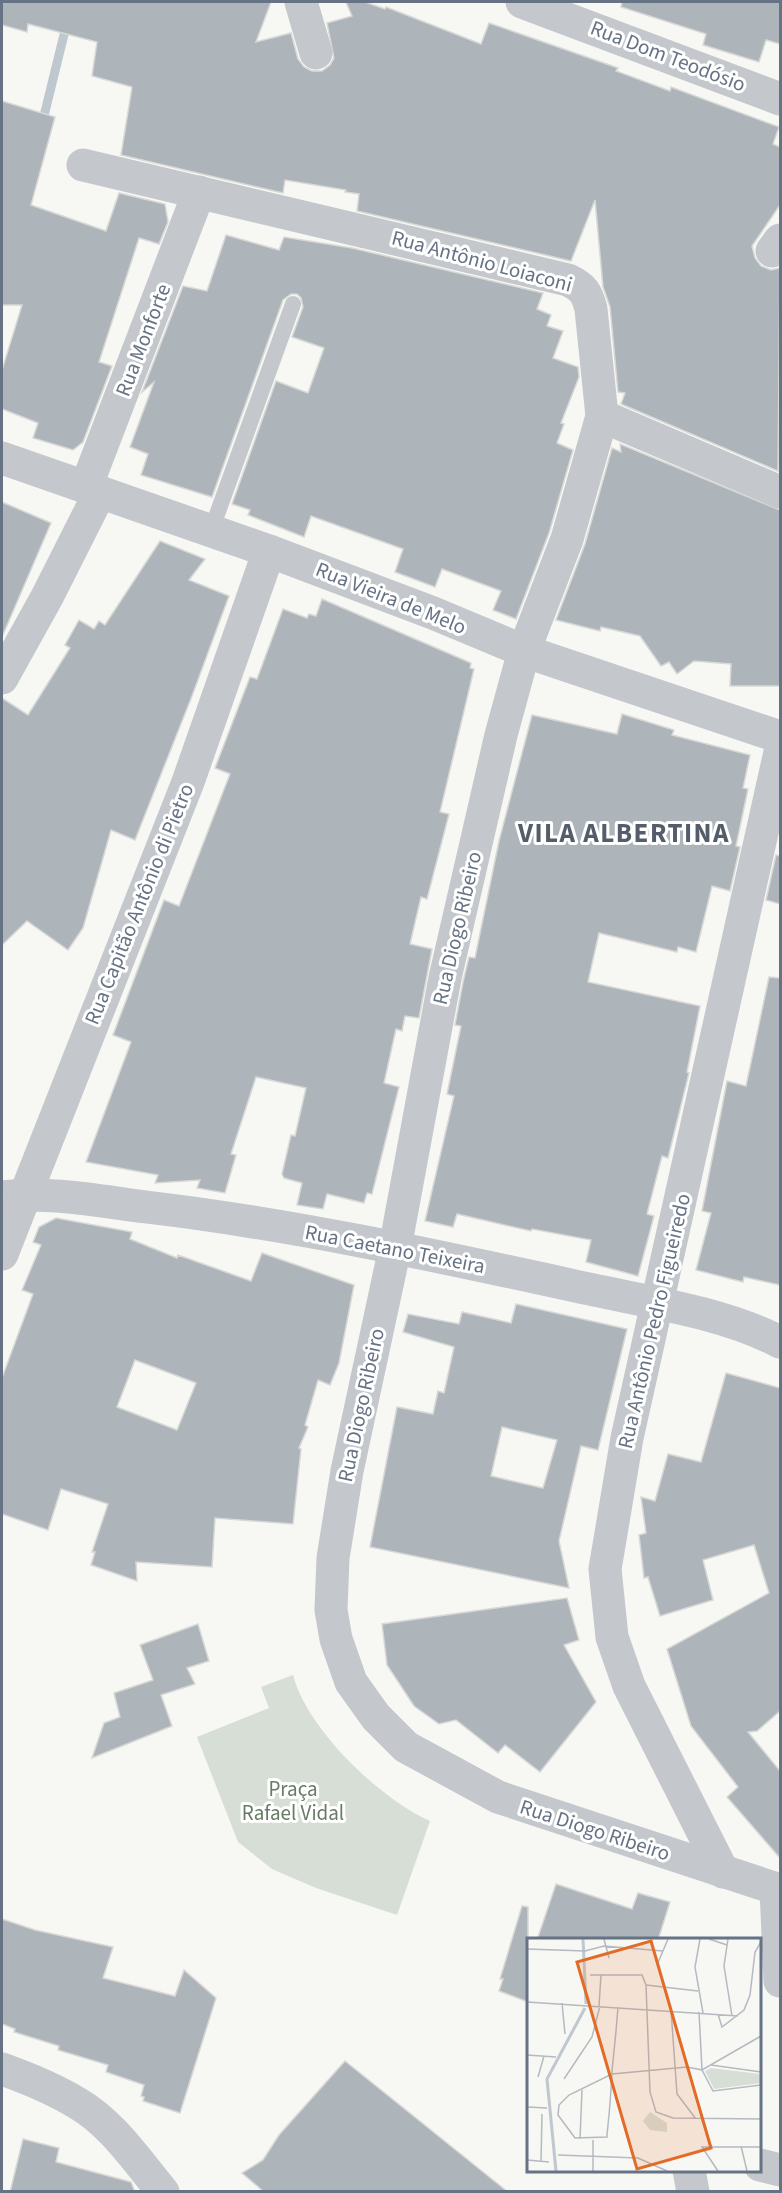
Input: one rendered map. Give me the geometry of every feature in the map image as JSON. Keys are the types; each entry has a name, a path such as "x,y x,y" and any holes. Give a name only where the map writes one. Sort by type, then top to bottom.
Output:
{"street":[{"path":"301,2 316,53"},
{"name":"Rua Dom Teodósio","path":"522,2 578,11 780,99"},
{"name":"Rua Antônio Loiaconi","path":"83,165 453,252 568,280 580,286 586,293 591,309 602,416 567,539 524,651"},
{"name":"Rua Monforte","path":"2,678 47,597 93,490 199,192"},
{"path":"602,416 780,492"},
{"name":"Rua Vieira de Melo","path":"2,458 269,551 433,613 524,651 780,737"},
{"name":"Rua Capitão Antônio di Pietro","path":"2,1254 13,1195 188,783 269,551"},
{"name":"Rua Diogo Ribeiro","path":"524,651 501,735 445,978 395,1248 346,1471 333,1558 331,1610 336,1639 351,1682 376,1717 406,1747 498,1797 778,1890"},
{"name":"Rua Antônio Pedro Figueiredo","path":"723,1872 629,1686 612,1637 605,1569 608,1540 627,1438 780,752"},
{"name":"Rua Caetano Teixeira","path":"13,1195 181,1211 395,1248 724,1321 780,1342"},
{"path":"778,1890 780,1981"},
{"path":"2,2069 45,2086 78,2103 113,2134 163,2192"},
{"path":"761,2165 780,2169"},
{"path":"689,2172 693,2192"}],"lane":[{"path":"211,531 293,304"}],"green space":[{"name":"Praça Rafael Vidal","path":"293,1675 313,1718 348,1760 389,1796 410,1811 430,1821 397,1915 316,1888 272,1869 238,1842 197,1737 269,1708 261,1687"}],"building":[{"path":"2,2 271,2 256,42 291,33 298,59 304,67 312,71 322,71 330,65 334,58 327,23 352,16 346,2 365,2 385,9 386,7 481,44 489,23 618,68 616,71 670,91 671,87 779,127 773,144 780,147 780,205 752,246 755,258 761,266 771,270 780,268 778,471 621,404 625,393 618,392 610,307 603,287 595,200 571,261 357,211 359,194 345,192 346,190 285,180 283,193 121,155 132,87 92,76 97,42 28,24 27,32 2,25"},
{"path":"622,2 780,2 780,44 766,40 759,62 703,45 706,34 621,7"},
{"path":"2,101 55,117 31,205 106,231 119,193 165,204 168,222 159,244 139,238 99,362 112,366 83,442 73,450 33,438 38,423 2,409 2,370 22,305 2,305"},
{"path":"226,235 279,250 284,237 352,248 543,293 537,309 551,315 547,326 563,331 553,358 578,367 579,377 561,423 564,424 557,443 573,450 549,533 516,619 493,610 501,591 442,569 435,587 395,572 403,549 311,516 304,537 248,515 250,510 232,504 276,381 308,393 324,348 292,337 303,307 301,298 297,294 291,294 283,300 212,497 141,475 148,454 130,447 154,382 142,392 183,286 207,291"},
{"path":"620,444 780,510 780,686 730,686 731,664 694,661 677,674 669,662 661,666 640,636 601,627 600,631 556,620 585,544 612,448 621,452"},
{"path":"2,502 51,523 2,637"},
{"path":"160,541 205,559 189,580 229,596 192,696 135,840 111,830 83,928 68,950 27,921 2,945 2,698 28,715 70,648 65,645 79,620 94,629 99,621 105,625"},
{"path":"322,599 471,663 470,668 474,669 440,812 449,814 427,899 421,897 410,944 432,949 419,1018 405,1016 402,1031 396,1029 384,1083 399,1087 372,1194 367,1193 364,1203 327,1194 323,1209 297,1205 302,1183 284,1178 282,1174 291,1135 295,1136 306,1088 256,1077 231,1154 236,1155 225,1193 197,1188 200,1180 155,1183 158,1175 86,1162 131,1042 113,1035 164,900 179,906 230,774 215,768 250,677 257,679 283,609 307,618 309,614 316,616"},
{"path":"622,714 674,730 672,735 750,755 743,788 748,789 736,846 740,847 730,891 712,886 696,952 678,947 677,952 599,933 588,982 700,1006 687,1072 689,1073 668,1158 662,1156 647,1214 654,1216 638,1276 586,1262 591,1240 532,1229 531,1231 457,1214 453,1227 425,1221 454,1096 447,1094 461,1026 455,1025 463,982 469,957 475,958 499,841 532,715 617,734"},
{"path":"776,855 780,856 780,904 766,900"},
{"path":"769,977 780,978 780,1285 744,1277 743,1282 696,1270 711,1213 702,1211 727,1081 746,1086"},
{"path":"56,1218 132,1232 130,1239 177,1258 178,1255 251,1281 262,1253 354,1285 339,1363 330,1385 318,1380 305,1425 308,1427 299,1448 301,1449 293,1524 215,1518 212,1567 136,1562 137,1581 91,1565 95,1552 92,1552 108,1504 61,1489 48,1530 2,1514 2,1378 33,1294 22,1290 41,1245 33,1242 39,1227","holes":["135,1360 196,1383 177,1430 117,1407"]},
{"path":"516,1304 627,1329 598,1450 581,1446 559,1541 569,1588 370,1547 397,1407 433,1414 438,1391 444,1393 454,1347 403,1332 408,1314 459,1324 462,1312 511,1323","holes":["502,1427 557,1440 543,1488 491,1476"]},
{"path":"726,1373 780,1388 780,1711 757,1731 748,1732 780,1771 780,1858 727,1797 738,1787 691,1726 667,1649 769,1593 754,1545 703,1560 713,1600 660,1616 648,1577 644,1578 639,1535 646,1533 641,1497 655,1501 668,1454 701,1462"},
{"path":"567,1598 579,1640 564,1645 596,1702 540,1772 505,1745 498,1753 456,1720 439,1724 414,1706 387,1665 382,1624"},
{"path":"198,1624 209,1661 187,1668 195,1684 161,1695 172,1726 92,1758 104,1723 120,1717 114,1693 153,1680 140,1645"},
{"path":"556,1884 632,1909 638,1893 670,1902 659,1938 538,1938"},
{"path":"522,1906 528,1907 527,2002 499,1991 503,1979 500,1979"},
{"path":"2,1919 35,1930 113,1947 103,1978 175,1996 184,1970 216,1998 180,2113 143,2101 144,2097 141,2096 144,2085 106,2072 108,2065 58,2050 59,2046 14,2032 15,2029 2,2024"},
{"path":"345,2061 508,2192 264,2192 242,2173 263,2160 279,2135"},
{"path":"23,2139 59,2148 56,2162 131,2182 135,2192 10,2192"}],"waterway":[{"path":"42,124 72,2"}],"district":[{"name":"VILA ALBERTINA","path":"624,833"}]}
